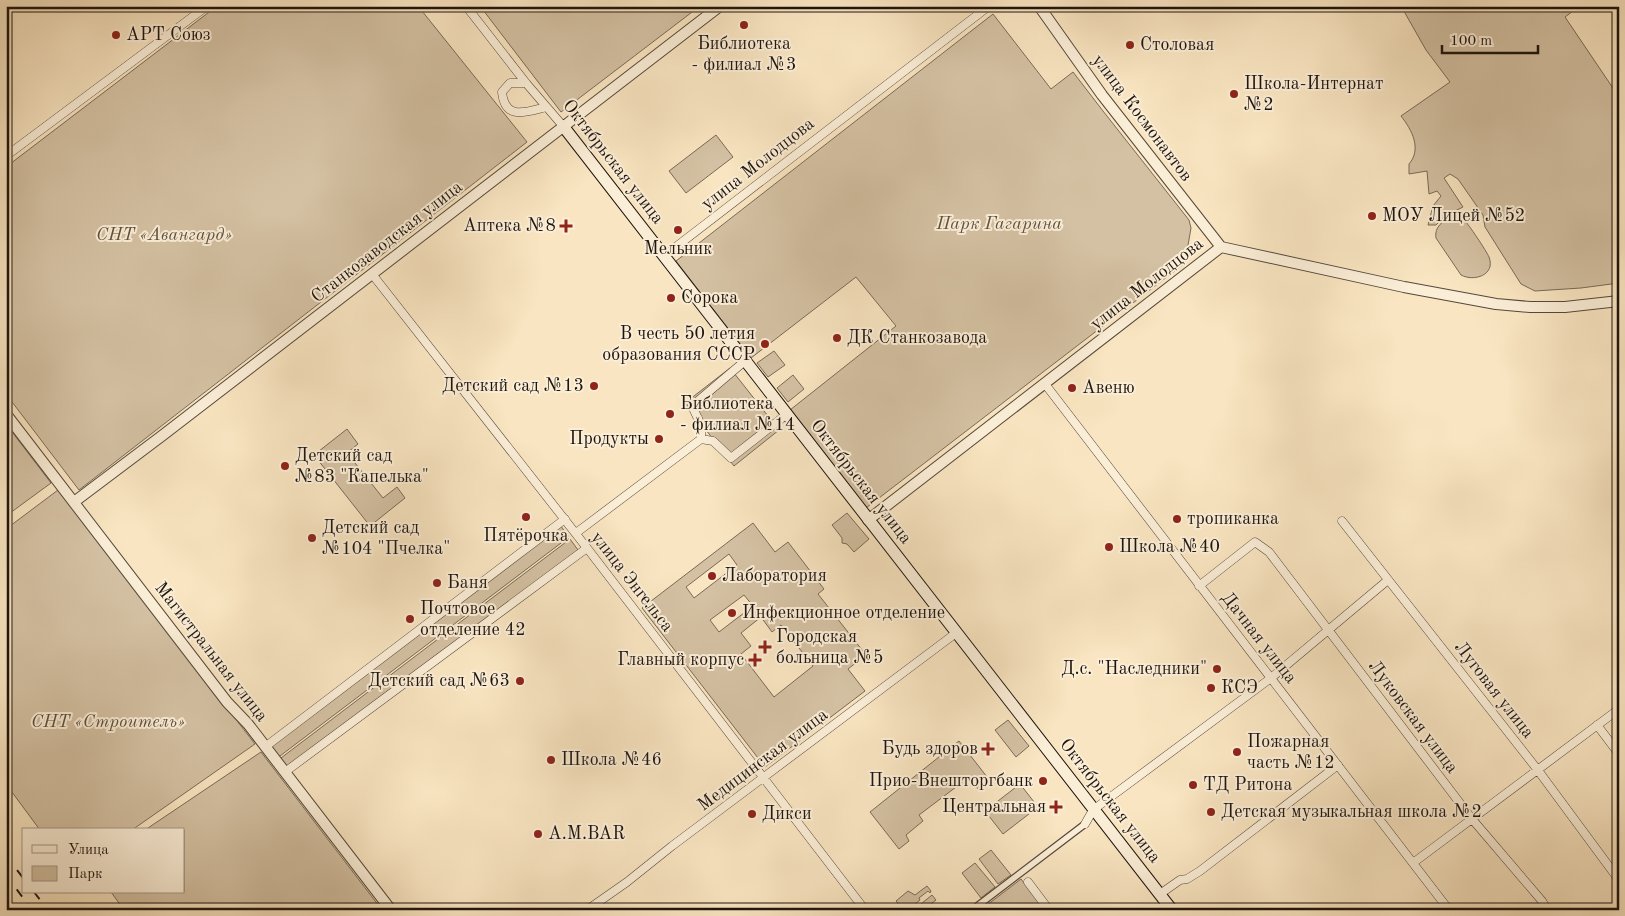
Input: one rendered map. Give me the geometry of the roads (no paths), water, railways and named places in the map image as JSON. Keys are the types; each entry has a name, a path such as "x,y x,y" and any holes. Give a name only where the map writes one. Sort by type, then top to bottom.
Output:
{"main road":[{"name":"Октябрьская улица","path":"563,126 1172,910"}],"street":[{"path":"6,156 207,6"},
{"name":"Октябрьская улица","path":"466,6 563,126"},
{"name":"Станкозаводская улица","path":"74,502 720,6"},
{"name":"улица Молодцова","path":"664,256 989,6"},
{"name":"улица Космонавтов","path":"1039,6 1102,95 1221,247"},
{"path":"526,82 510,83 502,92 503,103 512,112 524,113 546,107"},
{"name":"улица Молодцова","path":"868,520 1221,247 1404,287 1496,304 1530,307 1565,307 1619,301"},
{"name":"улица Энгельса","path":"372,274 576,533 865,910"},
{"path":"701,439 701,426 692,406 746,360"},
{"name":"Дачная улица","path":"1045,384 1449,910"},
{"name":"Магистральная улица","path":"6,414 226,702 248,724 391,910"},
{"path":"576,533 701,439 714,441 731,458 787,414"},
{"path":"265,747 565,519"},
{"name":"Луговая улица","path":"1342,521 1537,769 1619,880"},
{"name":"Луковская улица","path":"1199,586 1255,542 1269,552 1472,819 1542,901 1547,910"},
{"path":"285,772 587,548"},
{"path":"972,910 1085,824 1093,810 1271,678 1388,580"},
{"name":"Медицинская улица","path":"588,910 956,633"},
{"path":"1413,863 1619,709"},
{"path":"1597,725 1619,754"},
{"path":"1160,894 1180,880 1187,880 1200,871 1338,765"},
{"path":"1028,882 1049,910"}],"railway":[{"path":"6,856 22,876"},
{"path":"6,875 32,910"},
{"path":"6,892 20,910"},
{"path":"36,894 48,910"}],"place":[{"name":"Библиотека - филиал №3","path":"744,25"},
{"name":"АРТ Союз","path":"116,35"},
{"name":"Столовая","path":"1130,45"},
{"name":"Школа-Интернат №2","path":"1234,94"},
{"name":"МОУ Лицей №52","path":"1372,216"},
{"name":"Аптека №8","path":"566,226"},
{"name":"Мельник","path":"678,230"},
{"name":"Сорока","path":"671,298"},
{"name":"ДК Станкозавода","path":"837,338"},
{"name":"В честь 50 летия образования СССР","path":"765,344"},
{"name":"Детский сад №13","path":"594,386"},
{"name":"Авеню","path":"1072,388"},
{"name":"Библиотека - филиал №14","path":"670,414"},
{"name":"Продукты","path":"659,439"},
{"name":"Детский сад №83 \"Капелька\"","path":"285,466"},
{"name":"Пятёрочка","path":"526,517"},
{"name":"тропиканка","path":"1177,519"},
{"name":"Детский сад №104 \"Пчелка\"","path":"312,538"},
{"name":"Школа №40","path":"1109,547"},
{"name":"Лаборатория","path":"712,576"},
{"name":"Баня","path":"437,583"},
{"name":"Инфекционное отделение","path":"732,613"},
{"name":"Почтовое отделение 42","path":"410,619"},
{"name":"Городская больница №5","path":"765,647"},
{"name":"Главный корпус","path":"755,660"},
{"name":"Д.с. \"Наследники\"","path":"1217,669"},
{"name":"Детский сад №63","path":"520,681"},
{"name":"КСЭ","path":"1211,688"},
{"name":"Будь здоров","path":"988,749"},
{"name":"Пожарная часть №12","path":"1237,752"},
{"name":"Школа №46","path":"551,760"},
{"name":"Прио-Внешторгбанк","path":"1043,781"},
{"name":"ТД Ритона","path":"1193,785"},
{"name":"Центральная","path":"1056,807"},
{"name":"Детская музыкальная школа №2","path":"1211,812"},
{"name":"Дикси","path":"752,814"},
{"name":"А.М.BAR","path":"538,834"}],"park label":[{"name":"Парк Гагарина","path":"999,224"},
{"name":"СНТ «Авангард»","path":"164,235"},
{"name":"СНТ «Строитель»","path":"108,722"}]}
